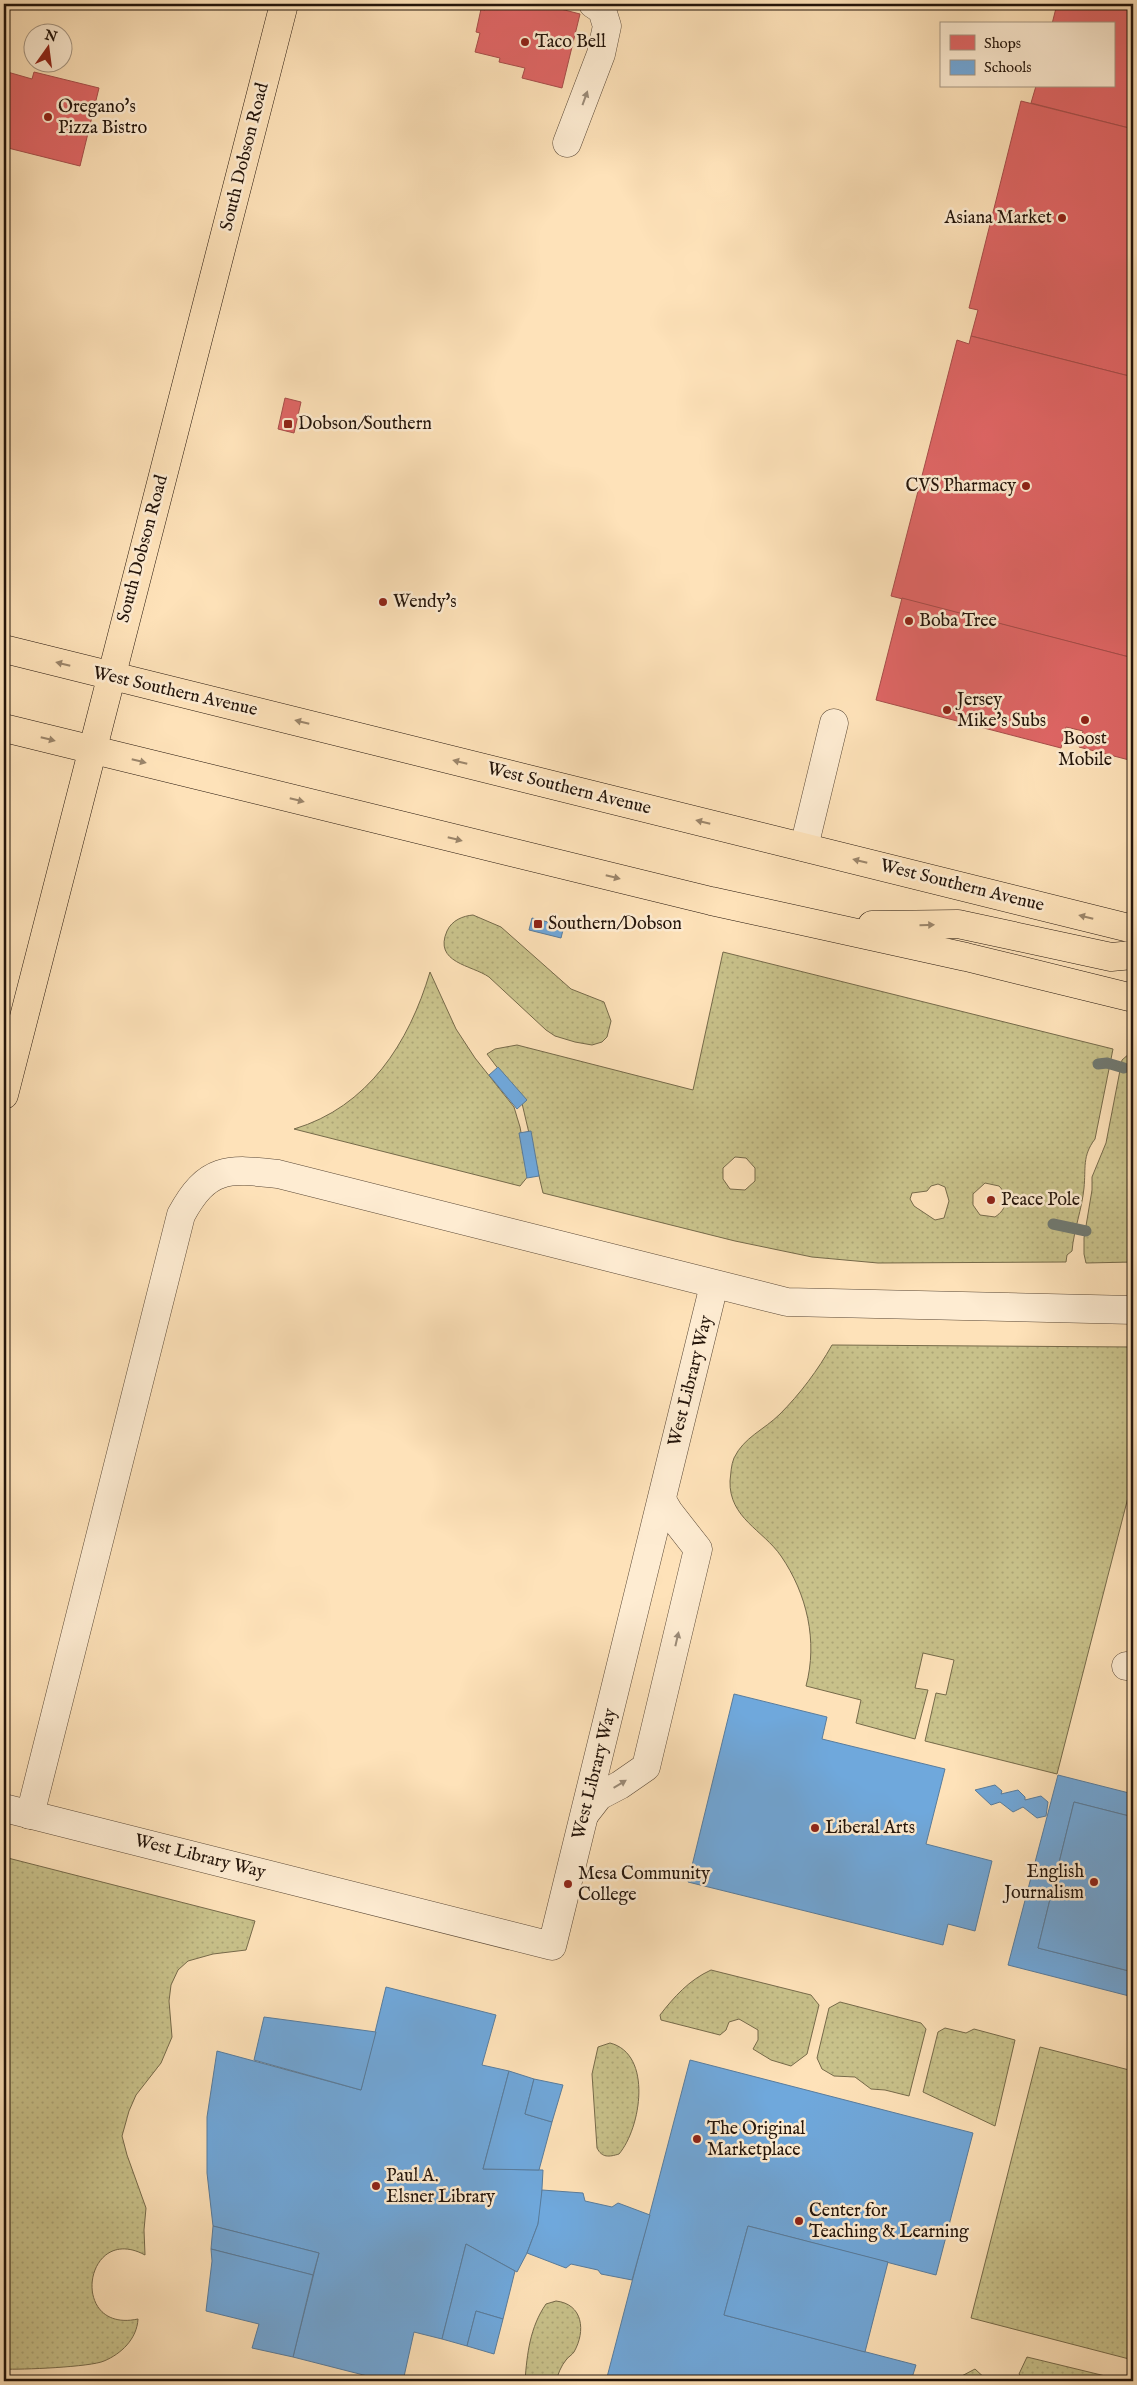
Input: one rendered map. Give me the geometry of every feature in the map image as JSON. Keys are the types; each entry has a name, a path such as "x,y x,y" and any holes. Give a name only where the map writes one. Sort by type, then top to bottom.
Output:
{"main road":[{"name":"South Dobson Road","path":"4,1095 284,4"},
{"name":"West Southern Avenue","path":"4,649 1133,929"},
{"path":"4,728 711,902 826,926 1133,998"},
{"path":"826,926 958,924 1111,957 1133,955"}],"lane":[{"path":"567,143 601,54 607,26 602,10 593,4"},
{"path":"804,847 834,723"},
{"path":"30,1815 181,1216 193,1193 213,1175 246,1170 278,1174 787,1302 1133,1310"},
{"name":"West Library Way","path":"4,1808 552,1946 714,1285"},
{"path":"585,1816 599,1796 620,1785 646,1767 698,1549 662,1500"}],"shaded area":[{"path":"473,915 501,927 571,989 604,1002 611,1021 607,1037 602,1042 592,1045 555,1036 546,1030 489,977 465,966 450,956 445,950 444,942 449,927 458,919"},
{"path":"723,952 1113,1049 1095,1139 1086,1157 1083,1196 1072,1251 1067,1255 1066,1262 878,1263 812,1257 735,1241 543,1193 521,1099 487,1054 495,1049 517,1045 693,1090","holes":["735,1157 746,1158 755,1168 755,1181 745,1190 730,1189 723,1179 723,1168","985,1183 999,1186 1005,1194 1006,1203 995,1217 980,1215 973,1205 973,1194","938,1184 945,1187 949,1201 944,1218 935,1220 914,1206 910,1199 912,1193 927,1191 931,1186"]},
{"path":"430,972 456,1029 475,1058 514,1107 520,1127 529,1175 520,1186 294,1129 320,1119 344,1105 382,1069 410,1023"},
{"path":"1130,1053 1133,1054 1133,1262 1086,1263 1084,1238 1092,1190 1092,1177 1106,1143 1122,1060"},
{"path":"832,1345 1133,1347 1133,1478 1057,1774 925,1741 936,1693 946,1695 954,1660 923,1653 915,1688 928,1690 915,1739 856,1723 861,1700 806,1686 811,1652 808,1618 804,1602 798,1586 781,1556 748,1523 735,1505 731,1494 730,1481 732,1463 738,1451 749,1439 774,1420 795,1398 815,1373"},
{"path":"4,1857 255,1921 246,1950 213,1954 188,1961 178,1970 171,1985 169,2001 172,2037 161,2063 136,2095 122,2136 146,2208 144,2230 145,2255 124,2249 108,2253 98,2265 92,2280 93,2297 101,2311 116,2319 138,2319 137,2326 135,2333 122,2350 110,2358 97,2363 55,2368 4,2369"},
{"path":"711,1970 811,1995 819,2005 807,2054 791,2066 771,2060 753,2049 758,2040 758,2030 739,2019 729,2022 726,2030 720,2035 661,2020 660,2015 676,1995"},
{"path":"840,2002 921,2023 926,2029 909,2096 885,2090 871,2089 855,2077 834,2076 822,2069 817,2058 829,2008"},
{"path":"945,2028 966,2033 974,2029 1015,2040 995,2126 923,2092 938,2032"},
{"path":"610,2043 624,2050 633,2061 638,2076 639,2093 633,2127 627,2142 619,2154 609,2156 601,2154 597,2148 592,2074 598,2047"},
{"path":"1040,2047 1133,2071 1133,2360 971,2318"},
{"path":"556,2301 572,2307 577,2313 581,2327 578,2344 563,2365 556,2381 525,2381 528,2351 536,2322 546,2304"},
{"path":"1027,2357 1126,2381 1027,2381 1019,2374"},
{"path":"975,2369 988,2381 955,2381 956,2379"}],"building: Shops":[{"name":"Taco Bell","path":"486,4 550,4 549,6 580,14 562,88 522,78 525,68 499,62 500,58 475,52 480,33 476,32 481,9 485,10"},
{"path":"1057,4 1133,4 1133,129 1031,103 1035,88 1114,88 1114,22 1052,22"},
{"name":"Oregano's Pizza Bistro","path":"4,71 32,79 34,72 99,88 80,166 4,147"},
{"name":"Asiana Market","path":"1021,101 1133,129 1133,377 971,336 978,310 969,308"},
{"name":"CVS Pharmacy","path":"971,336 1133,377 1133,658 891,596 957,340 969,344"},
{"path":"285,398 301,402 294,433 278,429"},
{"path":"902,598 1133,658 1133,761 1079,747 1083,731 1066,727 1061,748 876,700"}],"building: Schools":[{"path":"532,918 564,926 561,938 529,930"},
{"path":"498,1067 527,1100 517,1109 489,1075"},
{"path":"531,1131 539,1176 527,1178 519,1133"},
{"name":"Liberal Arts","path":"734,1694 827,1717 822,1739 945,1769 926,1844 992,1861 975,1931 948,1924 943,1945 688,1882"},
{"path":"1058,1775 1133,1794 1133,1817 1074,1802 1038,1948 1133,1972 1133,1997 1008,1965"},
{"path":"995,1785 1002,1791 1001,1794 1018,1790 1025,1797 1025,1800 1041,1796 1048,1802 1046,1816 1037,1818 1023,1807 1013,1812 1000,1802 991,1805 975,1790"},
{"name":"English Journalism","path":"1074,1802 1133,1817 1133,1972 1038,1948"},
{"name":"Paul A. Elsner Library","path":"386,1987 496,2015 482,2065 509,2071 483,2169 543,2170 538,2224 527,2253 517,2272 466,2244 442,2339 414,2332 403,2381 387,2381 293,2357 319,2253 213,2226 207,2173 207,2117 217,2051 361,2090"},
{"path":"264,2017 376,2032 361,2090 254,2060"},
{"name":"Center for Teaching & Learning","path":"690,2060 973,2133 936,2275 748,2226 724,2315 916,2365 911,2381 606,2381"},
{"path":"509,2071 534,2079 525,2114 552,2122 539,2170 483,2169"},
{"path":"534,2079 563,2085 552,2122 525,2114"},
{"path":"542,2190 583,2193 585,2201 612,2207 618,2203 650,2215 632,2280 601,2274 598,2270 571,2264 566,2268 527,2253 538,2224"},
{"path":"213,2226 319,2253 313,2275 211,2249"},
{"path":"748,2226 888,2262 865,2352 724,2315"},
{"path":"466,2244 515,2271 503,2319 476,2311 467,2346 442,2339"},
{"path":"211,2249 313,2275 293,2357 252,2348 259,2324 206,2311 212,2261"},
{"path":"476,2311 503,2319 494,2354 467,2346"}],"waterway":[{"path":"1098,1064 1107,1063 1124,1068"},
{"path":"1053,1224 1086,1231"}],"place":[{"name":"Taco Bell","path":"525,42"},
{"name":"Oregano's Pizza Bistro","path":"48,117"},
{"name":"Asiana Market","path":"1062,218"},
{"name":"Dobson/Southern","path":"288,424"},
{"name":"CVS Pharmacy","path":"1026,486"},
{"name":"Wendy's","path":"383,602"},
{"name":"Boba Tree","path":"909,621"},
{"name":"Jersey Mike's Subs","path":"947,710"},
{"name":"Boost Mobile","path":"1085,720"},
{"name":"Southern/Dobson","path":"538,924"},
{"name":"Peace Pole","path":"991,1200"},
{"name":"Liberal Arts","path":"815,1828"},
{"name":"English Journalism","path":"1094,1882"},
{"name":"Mesa Community College","path":"568,1884"},
{"name":"The Original Marketplace","path":"697,2139"},
{"name":"Paul A. Elsner Library","path":"376,2186"},
{"name":"Center for Teaching & Learning","path":"799,2221"}]}
